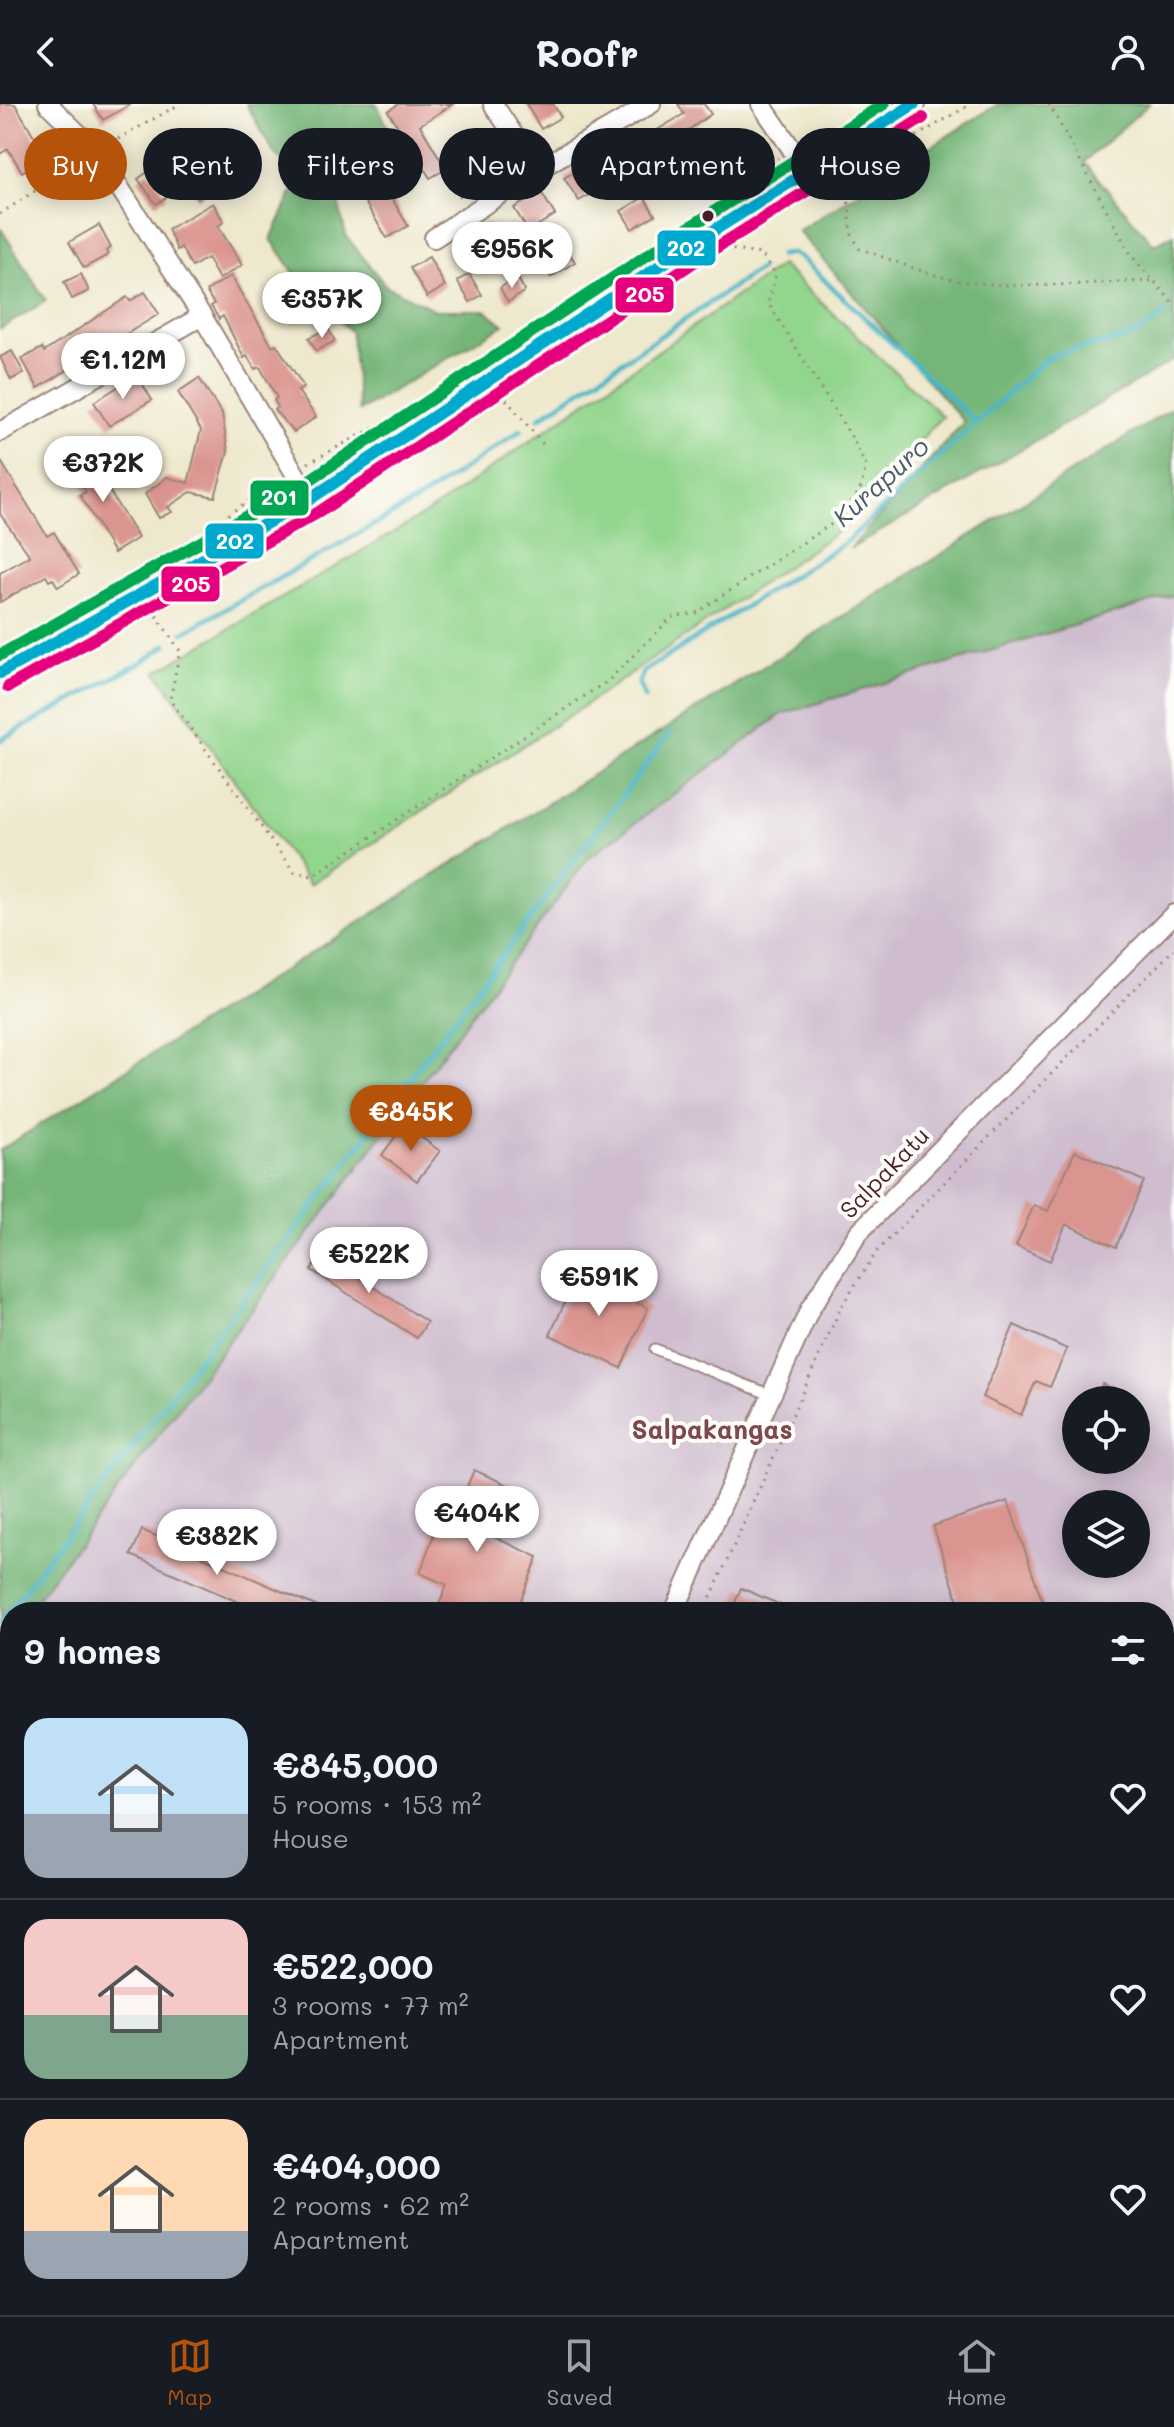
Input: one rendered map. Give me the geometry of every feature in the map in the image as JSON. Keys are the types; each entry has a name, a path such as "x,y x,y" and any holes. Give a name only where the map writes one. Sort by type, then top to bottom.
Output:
{"street":[{"path":"48,104 96,151 202,316 310,499"},
{"path":"493,104 509,128"},
{"path":"555,160 651,104"},
{"path":"761,104 791,148"},
{"path":"875,128 914,104"},
{"path":"0,673 310,499 791,180"},
{"path":"434,238 492,200"},
{"path":"0,432 202,316"},
{"name":"Salpakatu","path":"678,1602 810,1309 859,1232 1174,914"}],"lane":[{"path":"655,1349 771,1395"}],"path":[{"path":"1049,104 1131,255 1174,304"},
{"path":"848,200 852,235 860,249 954,280 1063,288 1096,282 1154,281"},
{"path":"142,594 180,651 170,700 294,872 312,876 609,680 672,617 696,613 836,521 860,491 866,466 852,438 768,303 776,274 761,254 694,243"},
{"path":"490,381 546,448"},
{"path":"708,1602 842,1305 878,1250 1174,949"}],"shaded area":[{"path":"1174,595 1174,1602 34,1602 589,857 782,714"}],"green space":[{"path":"246,104 377,104 388,128 278,128 278,157"},
{"path":"998,104 1149,104 1084,162 1154,245 1174,234 1174,360 850,549 964,422 798,231 847,200 930,200 930,147"},
{"path":"289,200 338,200 346,236 386,286 435,310 485,310 504,325 359,411 351,332 297,277 271,239"},
{"path":"0,230 46,301 0,329"},
{"path":"781,265 942,416 843,528 581,708 310,884 156,672 430,511"},
{"path":"1174,407 1174,595 782,714 589,857 34,1602 0,1602 0,1150"}],"building":[{"path":"0,104 15,104 29,128 24,128 24,171 8,149 0,154"},
{"path":"93,104 131,104 103,120"},
{"path":"399,104 453,104 420,125 422,128 399,128 388,111"},
{"path":"526,104 553,104 561,117 540,128"},
{"path":"678,104 704,104 711,114 691,128 660,128 684,114"},
{"path":"423,130 439,157 439,173 430,178 423,167"},
{"path":"571,174 571,189 564,178"},
{"path":"363,200 393,200 408,226 387,238"},
{"path":"528,200 546,200 555,215 528,231 514,208"},
{"path":"639,200 646,200 655,215 632,229 621,211"},
{"path":"213,203 224,222 218,226 242,265 219,279 207,258 192,267 181,247 177,250 168,229"},
{"path":"486,223 502,247 477,264 461,240"},
{"path":"99,225 111,248 106,251 108,255 84,268 69,242"},
{"path":"564,245 575,262 551,277 541,260"},
{"path":"429,257 445,286 427,297 410,268"},
{"path":"81,274 89,291 72,299 64,282"},
{"path":"469,274 482,295 470,302 457,281"},
{"path":"231,276 272,346 276,344 304,387 298,391 316,417 294,432 274,410 278,407 274,400 277,398 260,367 255,369 247,356 244,358 223,316 219,319 211,306 214,304 206,291"},
{"path":"517,277 525,291 508,302 500,288"},
{"path":"145,292 159,314 38,388 22,359 42,348 44,352 127,297 130,301"},
{"path":"328,328 335,341 316,351 309,338"},
{"path":"12,351 24,373 11,380 0,357"},
{"path":"137,375 152,400 109,426 94,402"},
{"path":"199,378 222,414 228,452 215,497 191,492 168,507 172,512 159,518 145,494 167,477 188,483 201,430 178,392"},
{"path":"94,454 111,481 105,484 138,538 114,553 80,495 86,492 71,467"},
{"path":"0,460 47,536 54,532 79,574 58,587 53,579 49,581 46,576 0,602 0,573 30,556 0,514"},
{"path":"404,1125 440,1151 417,1181 382,1155"},
{"path":"1075,1151 1144,1181 1116,1247 1066,1224 1050,1261 1016,1246 1034,1205 1048,1211"},
{"path":"322,1253 427,1322 417,1338 311,1270"},
{"path":"582,1264 619,1280 613,1292 648,1308 621,1368 550,1335"},
{"path":"1014,1325 1067,1349 1050,1387 1036,1381 1021,1415 982,1397"},
{"path":"474,1470 508,1485 487,1534 538,1557 520,1602 440,1602 447,1585 420,1573 441,1514 453,1519"},
{"path":"1008,1501 1043,1602 959,1602 933,1526"},
{"path":"142,1530 306,1602 238,1602 131,1555"},
{"path":"741,1588 774,1602 735,1602"}],"waterway":[{"path":"780,255 792,253 801,258 975,421"},
{"path":"539,418 761,268"},
{"name":"Kurapuro","path":"645,698 639,683 643,672 845,543 1047,358 1125,338 1152,324 1164,313"},
{"path":"183,633 421,498 521,430"},
{"path":"0,740 144,661 166,645"},
{"path":"16,1602 669,734"}],"transit line":[{"name":"201","path":"0,655 302,485 685,230 884,104"},
{"name":"202","path":"0,673 310,499 694,243 914,104"},
{"name":"205","path":"8,687 319,512 703,256 923,118"}],"district":[{"name":"Salpakangas","path":"712,1430"}]}
